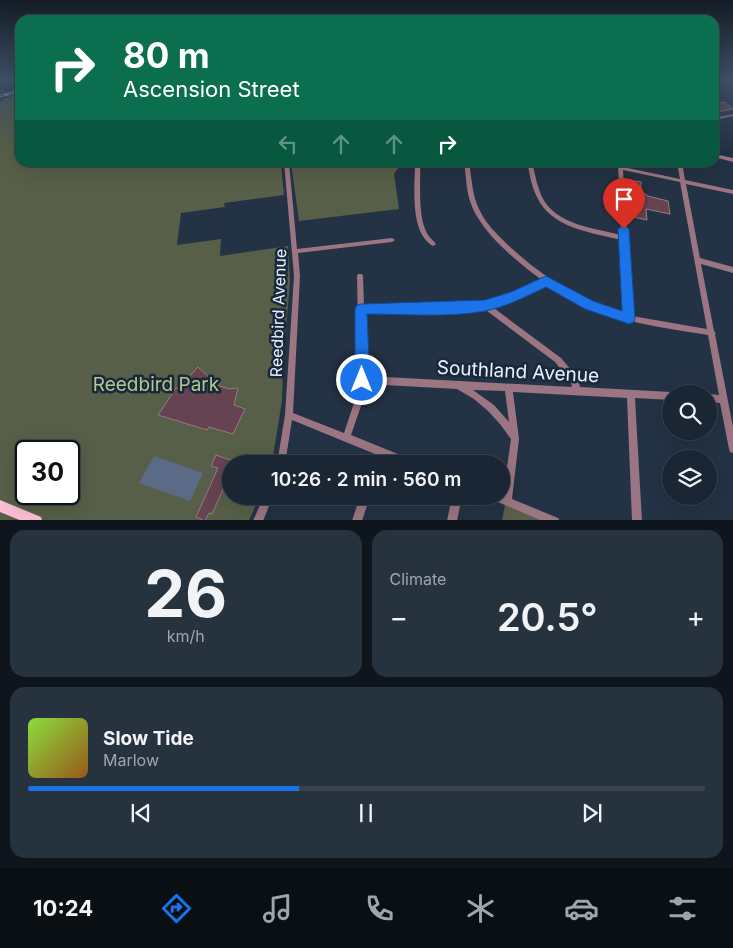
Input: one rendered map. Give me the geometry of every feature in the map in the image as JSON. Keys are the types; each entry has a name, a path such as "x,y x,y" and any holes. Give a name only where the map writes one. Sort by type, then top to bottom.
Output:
{"main road":[{"path":"0,506 37,520"}],"street":[{"path":"719,118 733,115"},
{"path":"719,157 733,160"},
{"name":"Reedbird Avenue","path":"282,455 289,415 296,284 296,251 287,167"},
{"path":"417,167 420,223 426,239 433,244"},
{"path":"467,167 472,199 479,216 494,235 546,281 589,305 629,318 712,333"},
{"path":"531,167 543,204 552,214 577,226 624,238"},
{"path":"621,167 629,318"},
{"path":"629,167 733,192"},
{"path":"680,167 733,449"},
{"path":"296,251 392,240"},
{"path":"697,260 733,270"},
{"path":"346,438 358,403 362,380 360,276"},
{"path":"361,309 485,306 515,296 546,281"},
{"path":"485,306 547,354 558,360 575,381 576,391"},
{"name":"Southland Avenue","path":"362,380 662,396"},
{"path":"456,384 477,395 492,408 516,439"},
{"path":"508,387 516,439 510,481"},
{"path":"631,394 638,520"},
{"path":"717,399 724,399"},
{"path":"289,415 390,455"},
{"path":"379,455 380,451"},
{"path":"510,503 555,520"},
{"path":"258,520 265,505"},
{"path":"357,520 362,505"},
{"path":"452,520 455,505"}],"green space":[{"name":"Reedbird Park","path":"0,102 15,102 15,167 281,167 284,195 224,203 225,207 181,213 177,245 221,239 220,256 288,246 290,282 283,361 282,401 273,455 222,455 222,505 256,505 249,520 0,520"},
{"path":"292,167 399,167 394,174 399,209 299,221"},
{"path":"505,505 541,520 502,520"}],"water":[{"path":"154,456 203,473 190,501 139,483"}],"building":[{"path":"724,102 733,109 719,112 719,103"},
{"path":"630,180 641,182 641,191 648,196 668,201 670,214 646,209 647,220 633,217"},
{"path":"198,367 217,385 229,389 238,388 234,405 245,409 233,434 209,427 207,430 158,415 176,388 178,389"},
{"path":"216,455 222,457 222,492 212,514 209,513 206,520 203,520 196,517 218,468 211,466"}],"route":[{"path":"362,380 361,309 485,306 515,296 546,281 589,305 629,318 624,229"}]}
